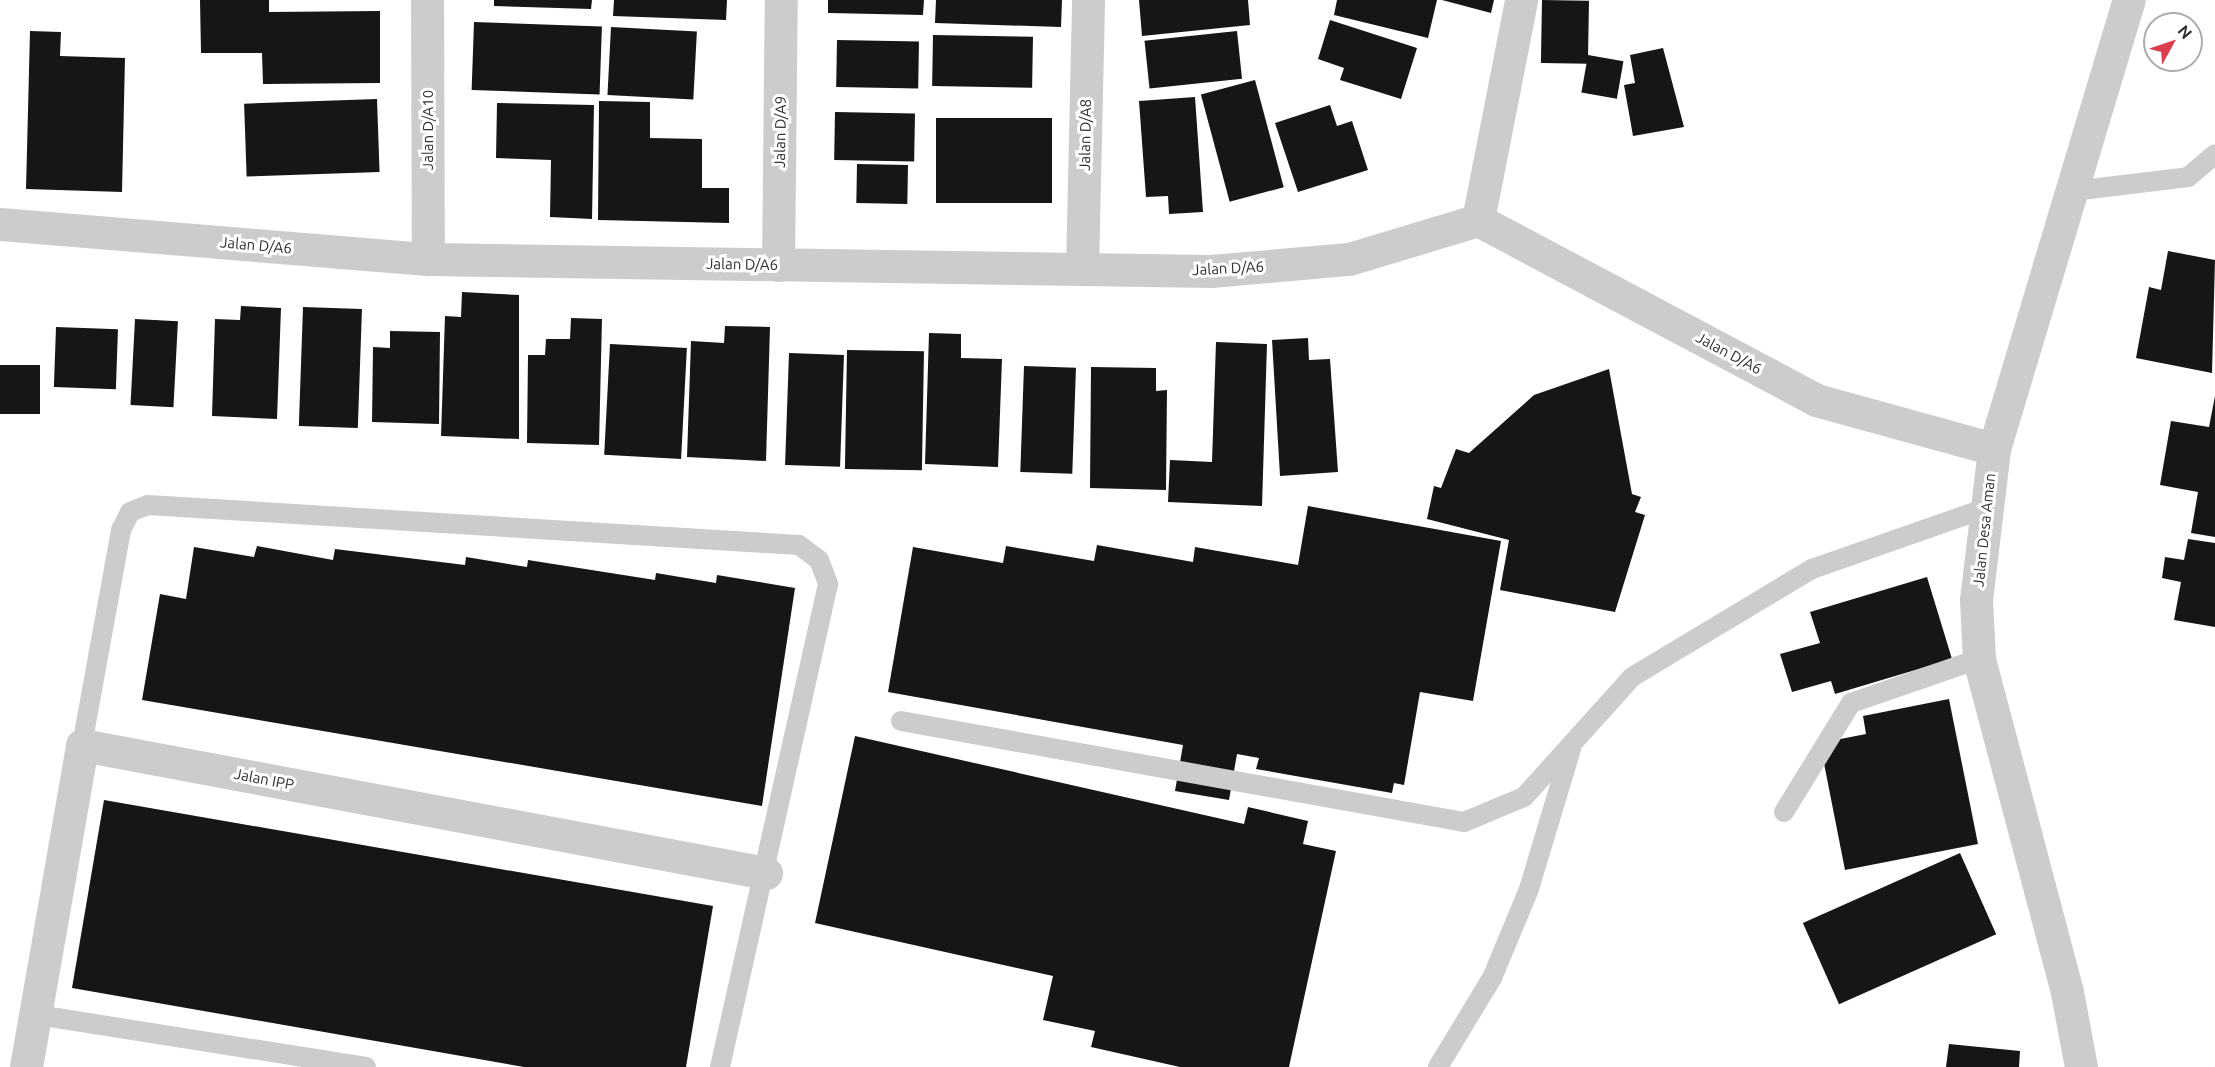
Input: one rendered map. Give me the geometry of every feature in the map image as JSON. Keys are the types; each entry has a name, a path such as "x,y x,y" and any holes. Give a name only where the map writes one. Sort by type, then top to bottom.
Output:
{"street":[{"name":"Jalan D/A10","path":"427,0 428,259"},
{"name":"Jalan D/A9","path":"778,265 781,0"},
{"name":"Jalan D/A8","path":"1082,269 1088,0"},
{"path":"1478,220 1521,0"},
{"name":"Jalan Desa Aman","path":"2081,1067 2067,992 1979,659 1976,600 1983,509 1994,449 2129,0"},
{"name":"Jalan D/A6","path":"0,224 428,259 1211,271 1349,259 1478,220 1816,400 1994,449"},
{"path":"26,1067 38,1015 82,745"},
{"name":"Jalan IPP","path":"82,745 766,873"}],"lane":[{"path":"2073,191 2188,177 2215,154"},
{"path":"82,745 121,530 130,512 148,505 799,545 819,560 828,584 766,873 720,1067"},
{"path":"901,721 1464,822 1524,797 1572,747 1632,677 1812,569 1983,509"},
{"path":"1784,812 1851,703 1979,659"},
{"path":"1438,1067 1492,978 1530,889 1572,747"},
{"path":"38,1015 366,1067"}],"building":[{"path":"200,0 269,0 269,12 380,11 380,83 263,84 262,53 201,53"},
{"path":"494,0 592,0 591,9 494,6"},
{"path":"614,0 727,0 726,20 613,16"},
{"path":"828,0 924,0 923,15 828,13"},
{"path":"936,0 1062,0 1061,27 935,23"},
{"path":"1139,0 1248,0 1250,25 1142,36"},
{"path":"1337,0 1437,0 1428,38 1334,15"},
{"path":"1442,0 1494,0 1491,13"},
{"path":"1542,0 1589,1 1588,64 1541,63"},
{"path":"1330,20 1417,48 1401,99 1340,80 1344,68 1318,59"},
{"path":"474,22 602,26 600,94 472,90"},
{"path":"611,27 697,32 693,99 607,95"},
{"path":"30,31 61,32 60,56 125,58 122,192 26,189"},
{"path":"1237,31 1242,79 1150,88 1145,41"},
{"path":"933,35 1033,37 1032,88 932,86"},
{"path":"837,40 919,41 918,88 836,87"},
{"path":"1663,48 1684,127 1633,136 1624,85 1635,83 1630,55"},
{"path":"1588,55 1623,61 1617,99 1581,92"},
{"path":"1255,80 1284,187 1230,202 1201,94"},
{"path":"1195,97 1203,212 1169,214 1168,196 1146,197 1139,101"},
{"path":"377,99 380,172 247,177 244,104"},
{"path":"599,101 650,102 650,138 702,139 702,188 729,188 729,223 598,220"},
{"path":"497,103 594,105 592,219 550,217 551,160 496,158"},
{"path":"1330,105 1337,126 1352,121 1368,170 1298,192 1275,123"},
{"path":"835,112 915,113 914,161 834,160"},
{"path":"936,118 1052,118 1052,203 936,203"},
{"path":"857,164 908,165 907,204 856,203"},
{"path":"2168,251 2215,260 2212,373 2136,358 2149,287 2161,290"},
{"path":"462,292 519,295 519,439 441,436 445,316 461,317"},
{"path":"241,306 281,308 277,419 212,416 215,319 240,320"},
{"path":"303,307 362,309 358,428 299,426"},
{"path":"571,318 602,319 599,445 527,443 528,355 545,355 546,339 570,339"},
{"path":"135,319 178,321 173,407 130,405"},
{"path":"725,326 770,327 766,461 687,457 691,341 724,343"},
{"path":"56,327 118,329 116,389 54,387"},
{"path":"390,331 440,332 439,424 372,422 373,347 390,348"},
{"path":"929,333 961,334 961,358 1002,359 998,467 925,464"},
{"path":"1308,338 1309,360 1330,359 1338,472 1280,476 1272,340"},
{"path":"1216,342 1267,344 1262,506 1168,502 1170,460 1212,462"},
{"path":"610,344 687,348 681,459 604,455"},
{"path":"847,350 924,351 922,470 845,469"},
{"path":"789,353 844,355 840,467 785,465"},
{"path":"0,365 40,365 40,414 0,414"},
{"path":"1024,366 1076,368 1072,474 1020,472"},
{"path":"1091,367 1156,368 1156,391 1167,390 1166,490 1090,488"},
{"path":"1609,369 1632,494 1641,497 1635,512 1645,515 1615,612 1500,590 1509,540 1427,519 1434,486 1441,488 1456,449 1469,453 1534,395"},
{"path":"2215,396 2215,537 2191,533 2198,492 2160,485 2171,421 2209,427"},
{"path":"1308,506 1501,541 1473,701 1420,692 1404,785 1394,783 1392,793 1256,769 1259,758 1237,754 1229,800 1175,791 1183,745 888,692 913,547 1003,563 1006,546 1094,561 1097,545 1193,562 1195,547 1298,565"},
{"path":"2188,539 2215,543 2215,627 2174,620 2181,582 2162,578 2165,557 2184,560"},
{"path":"257,546 333,560 335,549 465,565 466,557 527,567 528,560 655,580 656,573 716,583 717,575 795,588 762,806 142,700 160,594 186,599 194,547 254,557"},
{"path":"1927,577 1952,659 1835,694 1831,681 1792,692 1780,654 1820,643 1810,612"},
{"path":"1949,699 1978,844 1845,870 1820,743 1866,734 1863,716"},
{"path":"855,736 1244,824 1248,807 1308,821 1303,844 1336,851 1289,1067 1180,1067 1091,1047 1095,1031 1043,1020 1053,976 815,923"},
{"path":"104,800 713,906 686,1067 524,1067 72,988"},
{"path":"1960,853 1996,934 1839,1004 1803,923"},
{"path":"1949,1044 2020,1051 2019,1067 1946,1067"}]}
